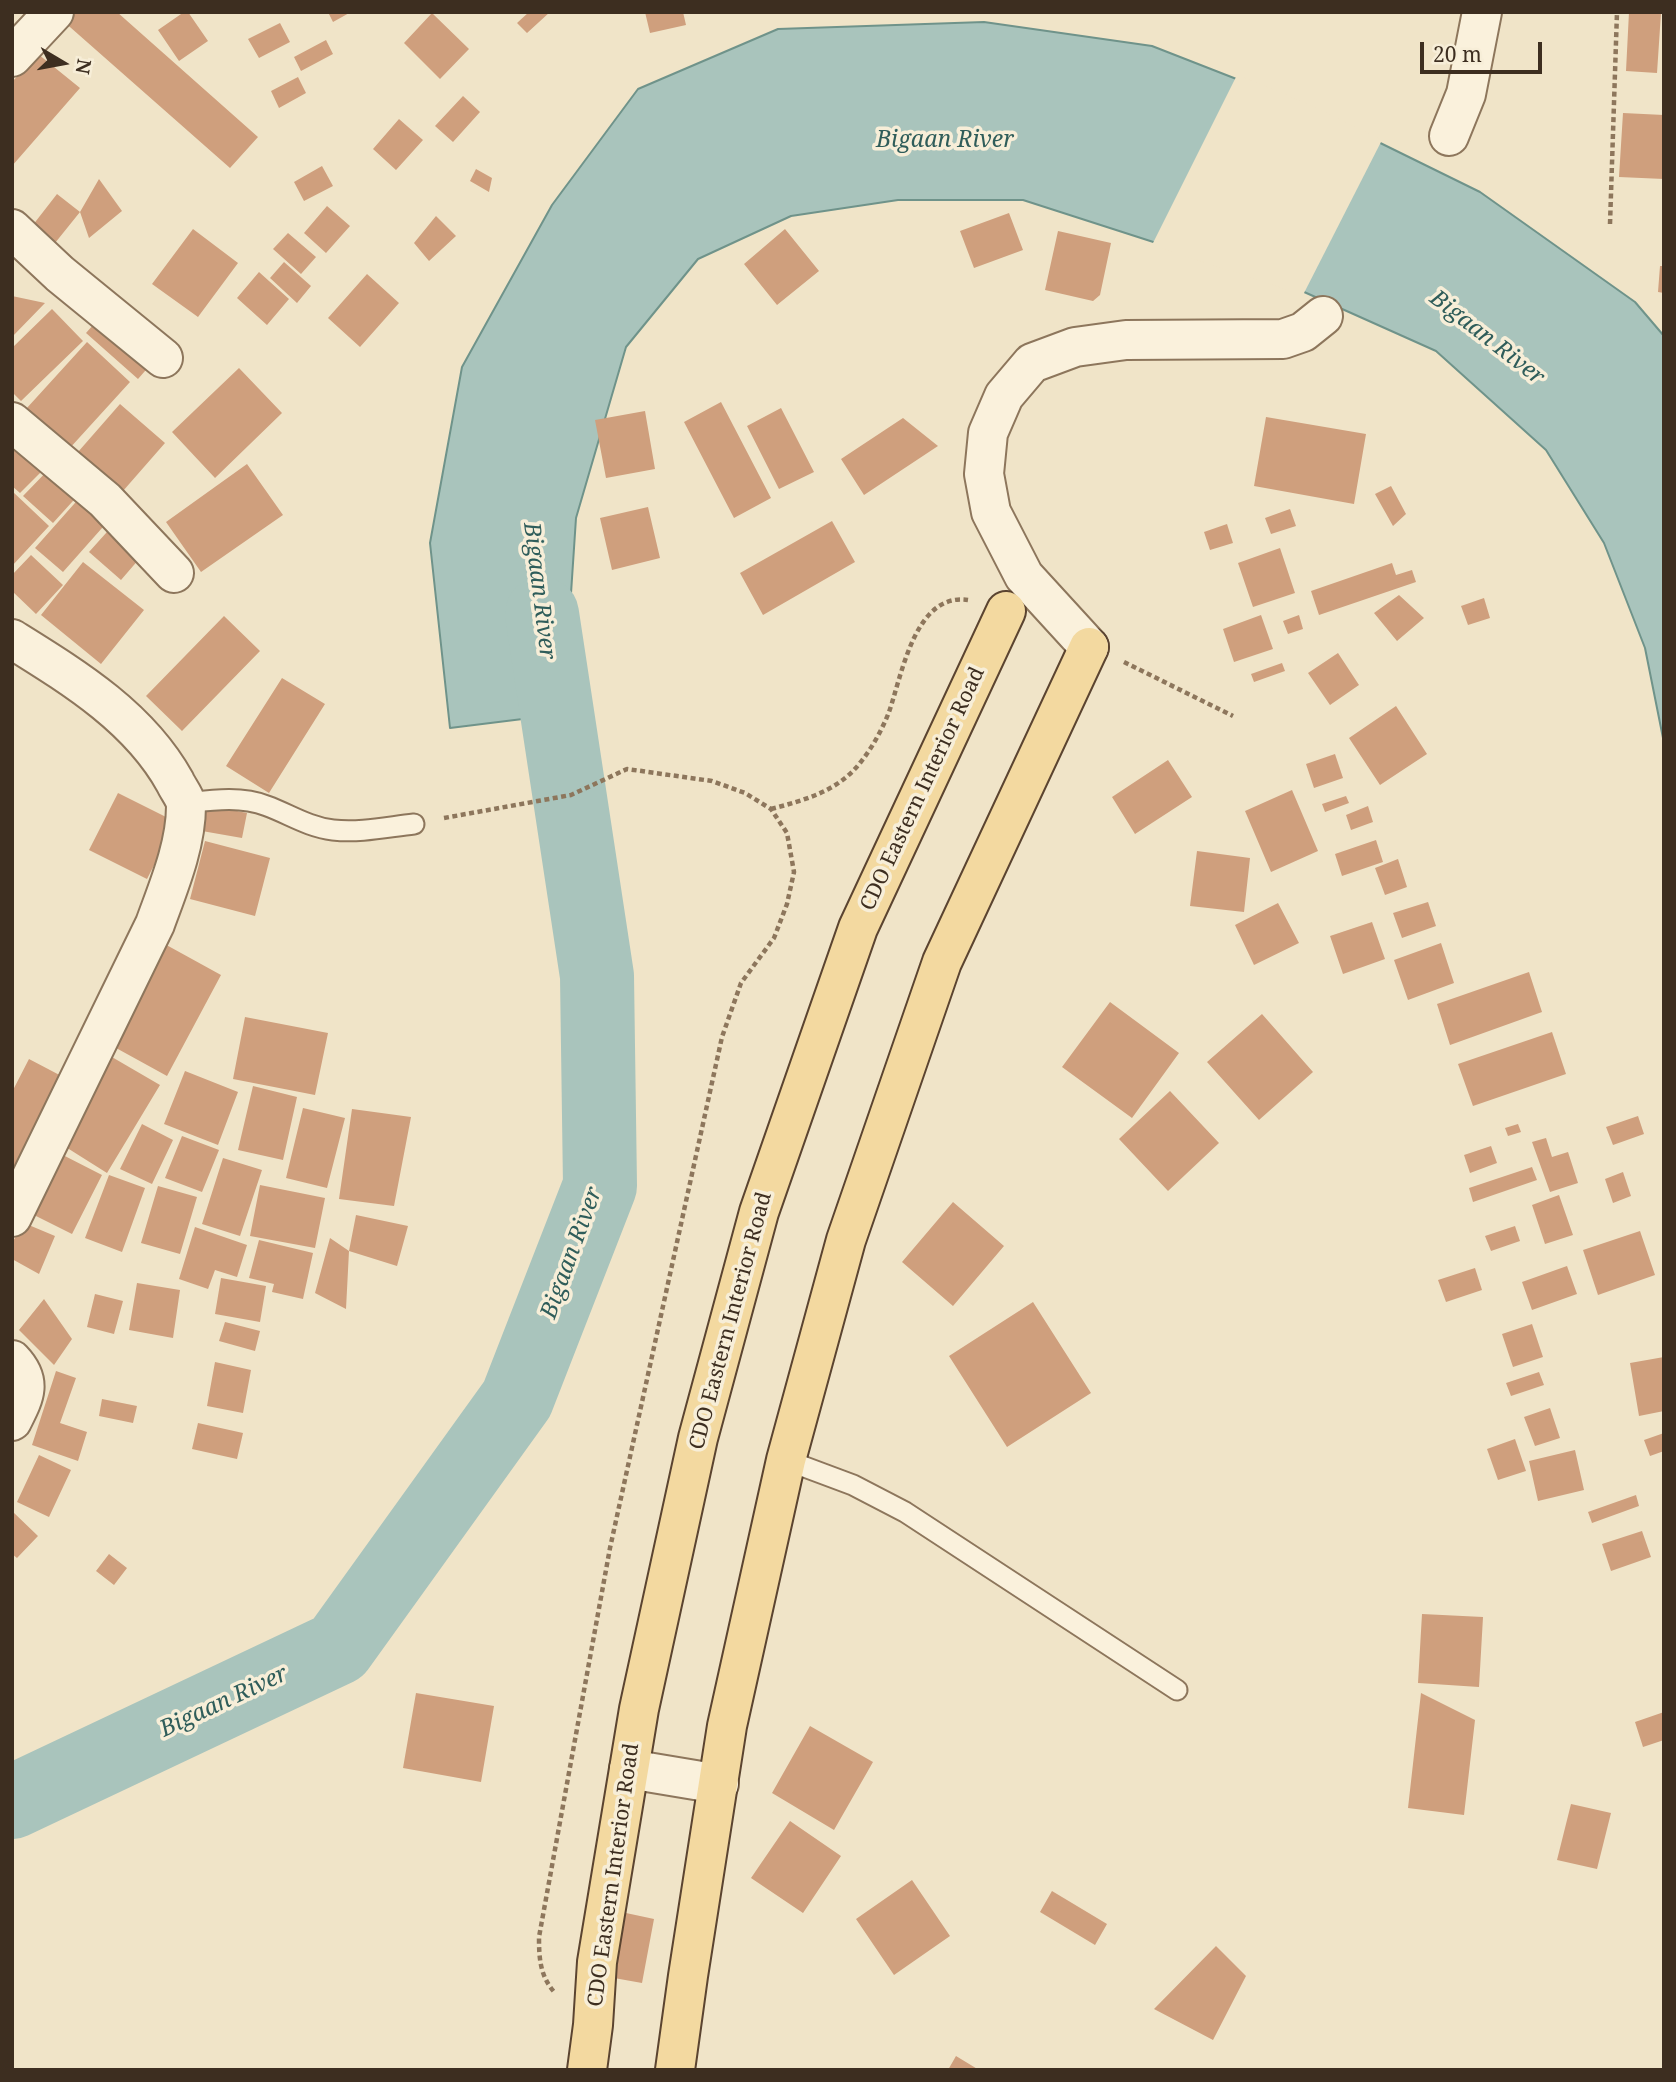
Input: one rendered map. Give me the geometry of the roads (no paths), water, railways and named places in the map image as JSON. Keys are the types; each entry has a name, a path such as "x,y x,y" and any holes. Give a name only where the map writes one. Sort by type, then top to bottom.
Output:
{"main road":[{"name":"CDO Eastern Interior Road","path":"587,2070 597,1962 639,1709 698,1438 759,1212 858,928 1006,611"},
{"path":"676,2070 727,1726 786,1460 846,1240 942,962 1089,647"}],"street":[{"path":"12,57 54,12"},
{"path":"1449,136 1466,94 1482,12"},
{"path":"12,229 60,274 163,358"},
{"path":"1089,647 1024,576 992,512 984,474 988,433 1004,396 1032,363 1075,347 1126,340 1283,339 1303,332 1323,316"},
{"path":"12,422 105,500 174,573"},
{"path":"12,639 67,674 114,709 149,744 169,771 186,803 172,878 155,924 12,1217"},
{"path":"12,1360 25,1381 24,1394 12,1421"},
{"path":"629,1769 719,1784"}],"lane":[{"path":"186,803 241,800 266,806 302,823 333,830 372,830 414,824"},
{"path":"786,1460 853,1485 905,1512 1177,1690"}],"water":[{"path":"984,22 1152,46 1303,105 1480,192 1635,302 1664,336 1664,743 1645,648 1604,543 1546,450 1436,351 1293,287 1023,200 898,200 791,216 698,259 626,347 576,518 563,714 450,728 430,543 462,367 552,205 638,89 778,29"}],"waterway":[{"name":"Bigaan River","path":"12,1802 338,1648 517,1399 600,1186 597,976 542,614"}]}
